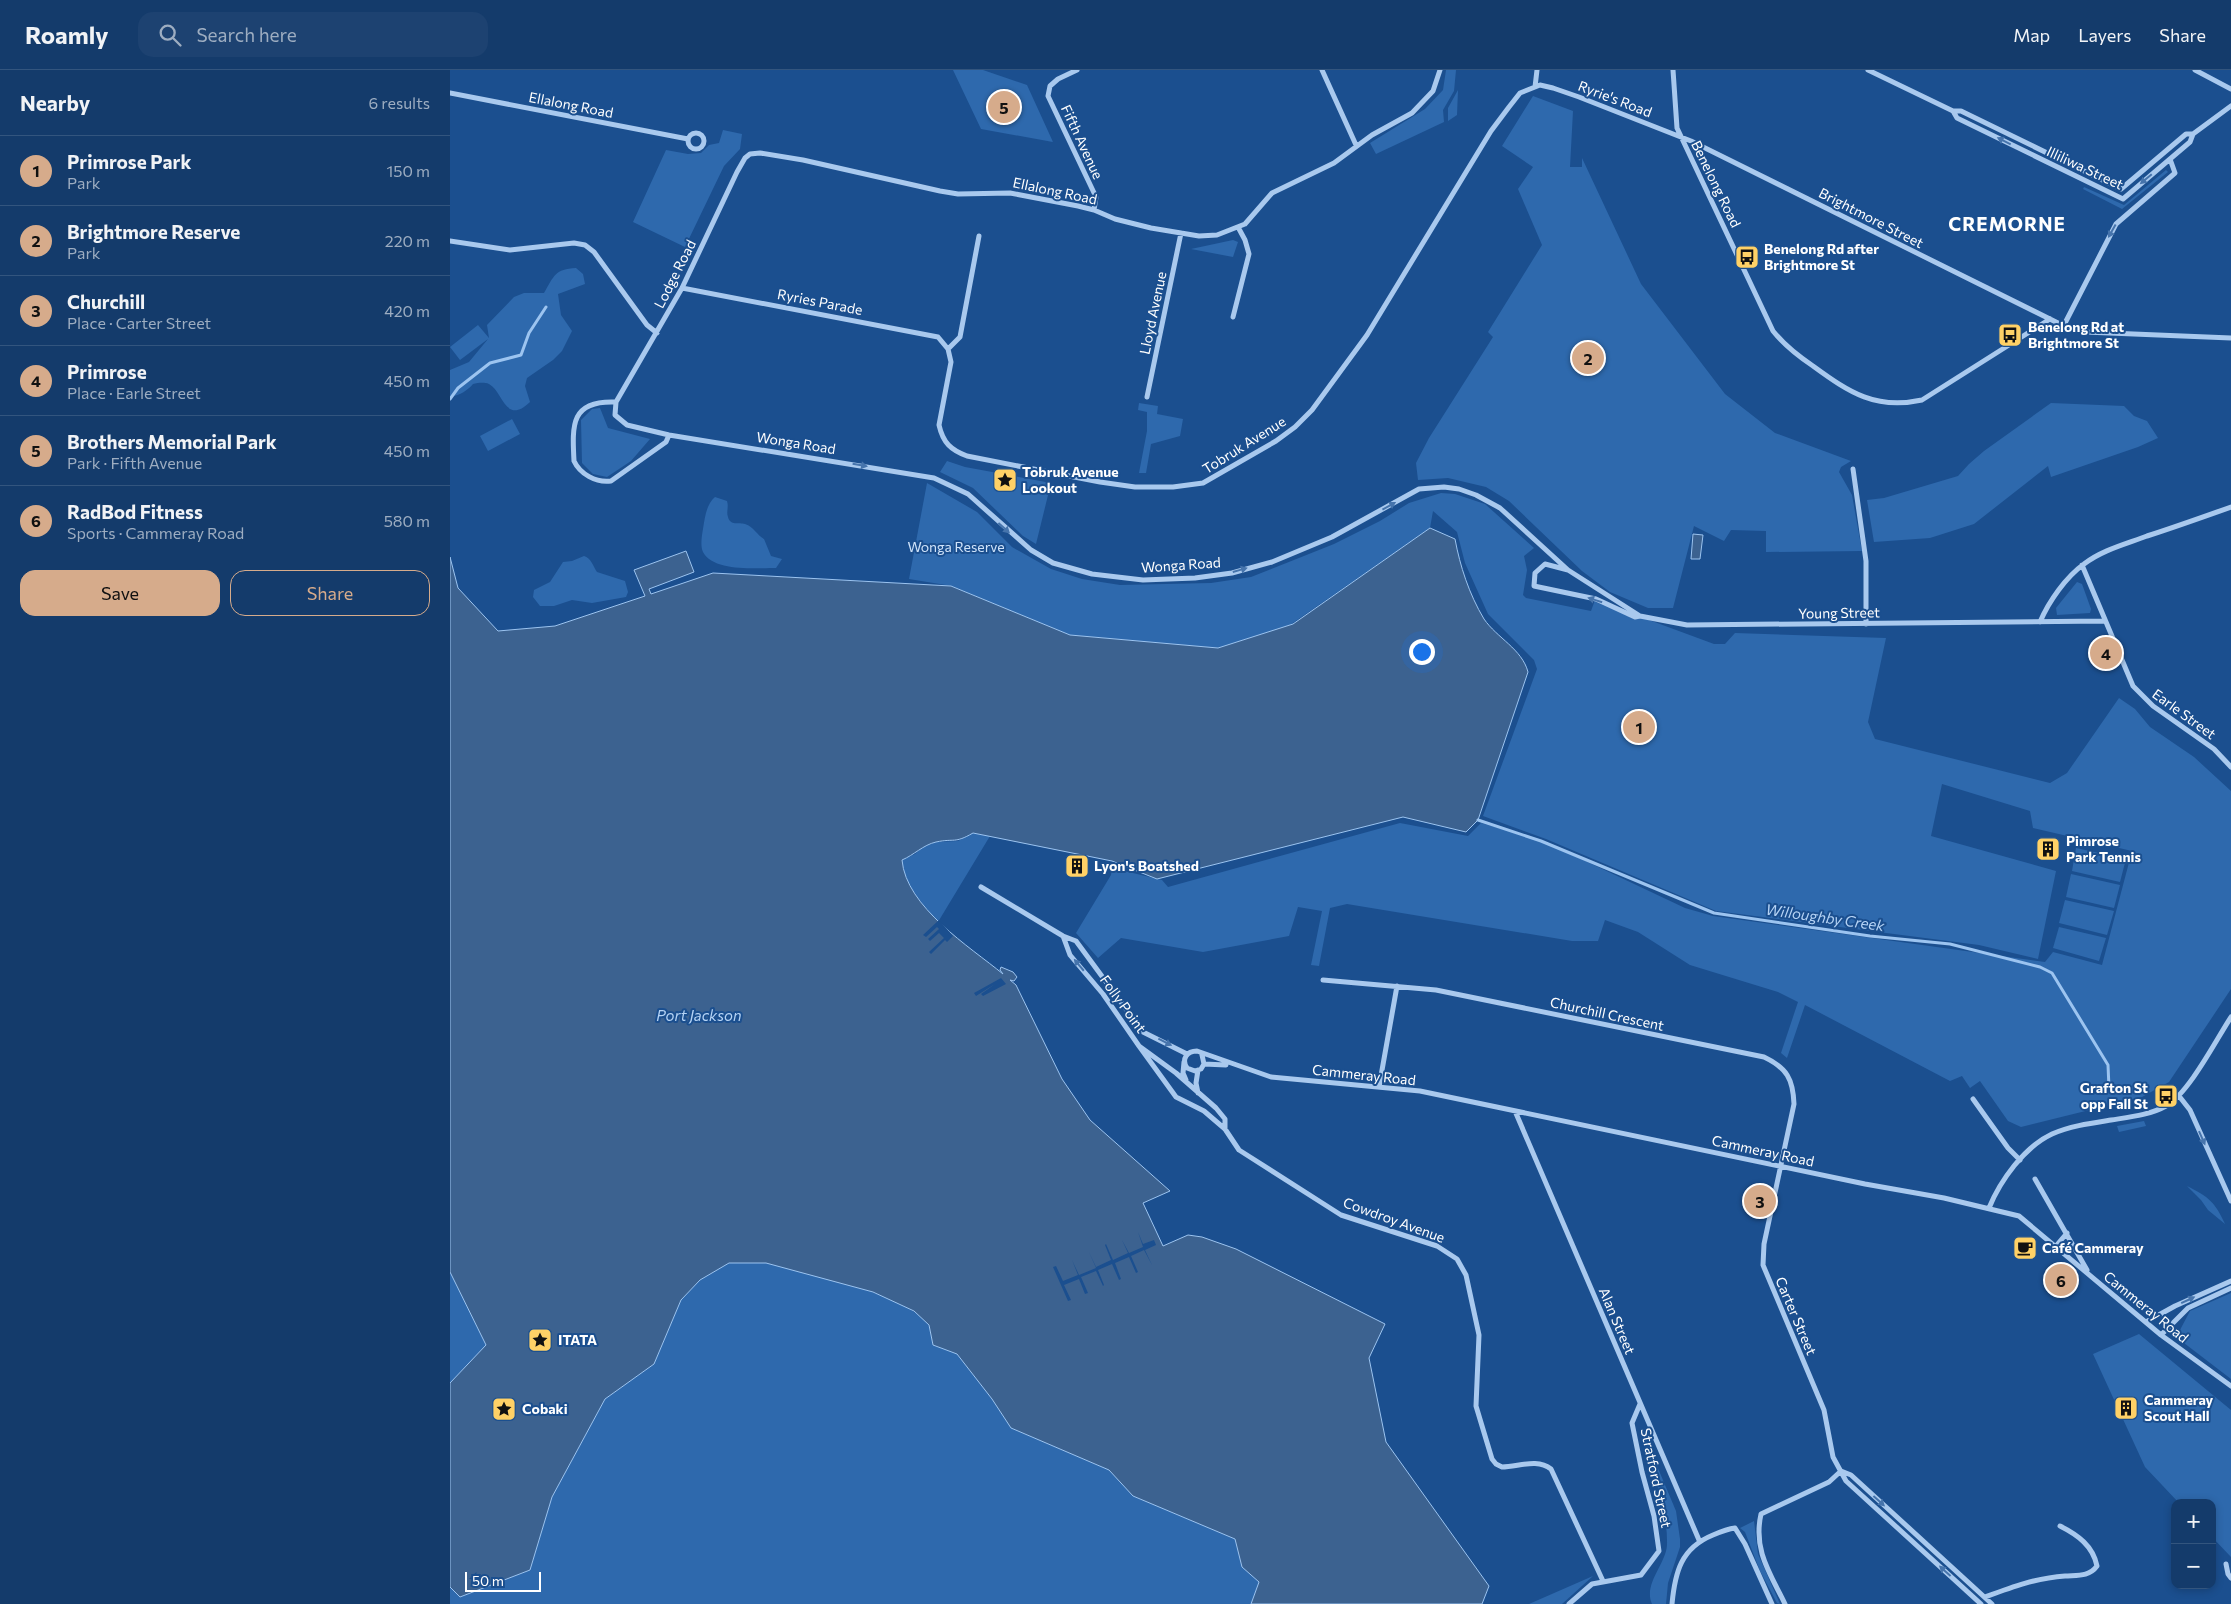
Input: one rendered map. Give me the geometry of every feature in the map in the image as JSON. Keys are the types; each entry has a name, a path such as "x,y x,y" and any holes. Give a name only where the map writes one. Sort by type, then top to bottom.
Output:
{"street":[{"name":"Fifth Avenue","path":"1077,70 1058,79 1050,86 1048,96 1096,197 1094,210"},
{"path":"1322,70 1356,145"},
{"name":"Ellalong Road","path":"750,154 760,153 803,160 958,194 1010,193 1094,210 1127,223 1199,236 1217,235 1245,224 1272,193 1334,163 1356,145 1420,107 1433,91 1440,70"},
{"path":"1537,70 1538,86"},
{"name":"Benelong Road","path":"1673,70 1677,128 1773,331 1784,345 1851,392 1882,402 1899,403 1922,400 2050,319"},
{"name":"Illiliwa Street","path":"1868,70 1953,111 1961,111 2121,189 2186,134 2193,134"},
{"path":"2195,70 2231,89"},
{"name":"Ryrie's Road","path":"1538,86 1553,88 1579,97 1682,138"},
{"name":"Tobruk Avenue","path":"948,349 951,362 939,426 943,440 958,453 1044,472 1136,487 1173,487 1203,483 1276,441 1295,427 1312,410 1367,335 1492,131 1516,97 1538,86"},
{"name":"Ellalong Road","path":"450,93 688,138"},
{"name":"Illiliwa Street","path":"1953,111 1957,118 2123,199 2190,142 2193,134 2231,106"},
{"name":"Brightmore Street","path":"1682,138 2050,319"},
{"name":"Lodge Road","path":"616,402 682,288 737,172 745,158 750,154"},
{"path":"2064,326 2116,224 2175,173 2170,159"},
{"path":"1233,317 1249,254 1246,240 1238,227"},
{"name":"Lloyd Avenue","path":"1147,397 1180,233"},
{"path":"948,349 960,337 980,236"},
{"path":"450,241 502,250 574,243 585,245 594,252 647,325 657,333"},
{"name":"Ryries Parade","path":"682,288 927,334 938,338 948,349"},
{"path":"2050,319 2064,326 2084,332 2231,338"},
{"path":"616,402 598,402 586,407 576,416 572,432 574,460 590,477 605,482 611,481 666,442 669,435"},
{"name":"Wonga Road","path":"616,402 615,415 622,423 669,435 778,451 934,478 968,494 1031,550 1053,563 1092,574 1143,580 1195,578 1232,573 1272,562 1332,537 1419,489 1444,487 1459,489 1476,495 1500,508 1568,570"},
{"path":"1853,469 1866,561 1866,624"},
{"path":"2040,622 2045,610 2054,597 2082,565 2099,554 2231,507"},
{"name":"Young Street","path":"1640,616 1568,570 1545,564 1535,573 1534,586 1596,599 1635,617 1640,616 1687,625 2105,621"},
{"name":"Earle Street","path":"2082,565 2129,678 2141,696 2214,749 2231,767"},
{"name":"Folly Point","path":"981,887 1076,942 1144,1032 1187,1054"},
{"name":"Folly Point","path":"1063,936 1070,955 1103,994 1140,1046 1176,1074"},
{"name":"Churchill Crescent","path":"1323,980 1436,990 1764,1057 1778,1064 1788,1075 1793,1089 1794,1104 1781,1166"},
{"path":"1379,1087 1397,986"},
{"path":"1990,1208 2020,1160 2050,1135 2070,1128 2153,1111 2167,1106 2179,1096 2231,1017"},
{"name":"Cowdroy Avenue","path":"1140,1046 1176,1097 1204,1111 1225,1129 1239,1150 1341,1215 1437,1246 1457,1259 1466,1275 1479,1335 1476,1406 1492,1459 1502,1467 1539,1463 1546,1464 1551,1469 1603,1581"},
{"path":"1187,1054 1193,1051 1202,1055 1204,1064 1198,1070 1196,1083 1198,1094"},
{"name":"Cowdroy Avenue","path":"1187,1054 1184,1062 1187,1083"},
{"name":"Cammeray Road","path":"1202,1055 1271,1077 1420,1092 1990,1208 2018,1216 2161,1334 2231,1386"},
{"name":"Cammeray Road","path":"1204,1064 1234,1066"},
{"path":"1168,1067 1198,1070"},
{"name":"Cowdroy Avenue","path":"1176,1074 1216,1108 1225,1119 1225,1129"},
{"path":"2179,1096 2190,1110 2231,1201"},
{"path":"1973,1099 2008,1148 2020,1160"},
{"name":"Alan Street","path":"1515,1111 1699,1540"},
{"name":"Carter Street","path":"1781,1166 1764,1244 1763,1264 1824,1410 1833,1458 1846,1481 1981,1604"},
{"path":"2035,1179 2067,1233 2088,1274"},
{"path":"2056,1246 2067,1233"},
{"path":"2146,1322 2174,1306 2231,1281"},
{"path":"2161,1334 2188,1308 2231,1288"},
{"name":"Stratford Street","path":"1603,1581 1620,1580 1641,1575 1659,1551 1654,1516 1642,1472 1632,1423 1640,1404"},
{"path":"1785,1604 1761,1552 1757,1531 1761,1514 1829,1482 1841,1471 1851,1475 1992,1604"},
{"path":"1985,1597 2020,1583 2093,1572 2097,1566 2096,1560 2087,1545 2080,1536 2060,1526"},
{"path":"1672,1604 1678,1570 1687,1552 1699,1540 1735,1528 1745,1544 1772,1604"},
{"path":"2226,1564 2231,1578"},
{"path":"1569,1604 1592,1584 1603,1581"}],"green space":[{"path":"953,70 983,70 1027,85 1053,142 981,129"},
{"path":"1446,70 1456,70 1454,91 1443,110 1444,122 1376,154 1370,143 1425,109 1443,90"},
{"path":"1458,90 1457,115 1448,121 1448,108"},
{"path":"1533,96 1573,111 1570,167 1582,167 1582,158 1641,284 1725,394 1775,433 1851,461 1841,467 1839,472 1852,495 1862,551 1766,552 1766,531 1731,530 1724,541 1694,526 1673,608 1648,608 1610,592 1582,571 1509,501 1486,487 1448,478 1418,480 1416,463 1429,438 1493,337 1488,332 1542,245 1518,189 1533,167 1502,146"},
{"path":"723,130 742,134 740,149 724,166 685,247 633,222 666,150 688,154 701,153 709,145 719,143"},
{"path":"2166,170 2168,172 2122,209 2083,189 2084,187 2124,205"},
{"path":"1233,240 1238,242 1233,257 1191,249"},
{"path":"576,268 583,274 585,284 558,294 561,315 572,331 562,351 553,360 527,378 525,386 530,402 522,408 510,409 505,405 494,388 489,384 483,383 473,384 463,393 450,396 450,370 469,362 488,339 460,360 450,347 478,325 489,338 487,325 514,297 524,293 544,293 550,282 559,272"},
{"path":"1139,403 1158,406 1157,414 1183,419 1180,436 1151,444 1146,473 1139,473 1147,431 1147,412 1138,410"},
{"path":"2051,403 2124,406 2134,416 2147,421 2158,438 2138,447 2051,477 2048,466 1974,524 1930,538 1874,542 1867,500 1884,498 1958,476 1984,451"},
{"path":"600,408 608,428 650,439 631,461 607,477 593,474 582,463 581,420 592,409"},
{"path":"512,419 520,434 488,451 480,436"},
{"path":"947,461 965,467 1051,483 1036,544 1023,536 973,488 940,472"},
{"name":"Wonga Reserve","path":"927,483 977,512 1012,547 1051,569 1082,579 1120,585 1211,583 1251,577 1334,544 1380,521 1409,503 1441,493 1455,494 1485,504 1534,548 1524,556 1527,570 1523,595 1526,598 1591,611 1595,600 1714,644 1725,644 1735,633 1886,638 1868,722 1875,739 2050,783 2067,773 2119,698 2135,709 2150,727 2194,757 2231,791 2231,989 2169,1082 2142,1097 2021,1127 2008,1121 1980,1081 1970,1088 1962,1076 1950,1081 1805,1005 1787,1058 1781,1053 1798,1002 1778,992 1690,965 1638,932 1605,920 1598,941 1572,941 1347,904 1330,908 1319,966 1311,965 1322,911 1298,907 1289,936 1203,952 1121,938 1098,958 1076,933 1111,875 1112,868 1162,880 1168,887 1400,823 1468,836 1481,823 1543,841 1685,908 1713,916 2045,962 2053,952 2102,965 2132,851 2033,828 2030,811 1942,784 1931,836 2056,871 2038,959 1979,945 1716,911 1546,839 1483,816 1537,669 1534,660 1488,614 1465,563 1457,532 1433,511 1430,528 1290,625 1218,648 1070,635 952,586 909,579"},
{"path":"715,497 727,501 727,515 731,522 751,527 764,539 771,556 782,559 776,568 736,568 716,563 708,558 702,550 701,544 706,512"},
{"path":"584,556 590,560 597,572 625,581 628,592 626,597 592,603 572,600 554,606 540,606 533,597 534,590 550,582 563,562 572,561"},
{"path":"2077,582 2082,584 2091,609 2090,613 2057,615 2056,608"},
{"path":"973,833 990,836 938,922 910,886 902,860 915,854 921,848 936,842 958,841"},
{"path":"2076,848 2126,859 2120,882 2072,871"},
{"path":"2071,874 2120,885 2114,908 2066,897"},
{"path":"2065,900 2114,911 2107,935 2059,923"},
{"path":"2059,927 2106,938 2099,961 2053,948"},
{"path":"2144,1121 2146,1126 2119,1132 2117,1126"},
{"path":"2187,1186 2201,1193 2210,1201 2218,1210 2225,1224 2208,1210"},
{"path":"729,1263 768,1263 804,1271 881,1295 920,1315 930,1328 933,1345 957,1354 992,1399 1011,1428 1109,1470 1133,1496 1235,1539 1242,1567 1259,1582 1251,1604 450,1604 450,1587 460,1597 530,1570 552,1497 605,1399 654,1364 681,1300 700,1280"},
{"path":"450,1272 486,1345 450,1383"},
{"path":"2231,1293 2231,1379 2184,1343 2180,1330 2190,1311"},
{"path":"2139,1334 2231,1410 2231,1557 2216,1541 2216,1499 2175,1499 2145,1467 2093,1354"},
{"path":"1641,1428 1676,1511 1680,1539 1680,1547 1668,1583 1666,1604 1652,1604 1650,1597 1650,1589 1666,1552 1667,1531 1662,1502 1640,1431"},
{"path":"1754,1521 1758,1554 1780,1604 1777,1603 1760,1571 1745,1532 1740,1528"},
{"path":"1593,1576 1562,1604 1529,1604"}],"water":[{"name":"Port Jackson","path":"1430,528 1455,539 1466,580 1484,619 1515,650 1528,672 1478,820 1466,832 1403,817 1157,879 1112,861 973,833 958,840 931,843 902,860 906,877 915,894 927,910 1003,974 1000,970 1001,967 1013,972 1017,977 1014,981 1010,980 1016,985 1062,1079 1090,1120 1170,1191 1143,1203 1163,1246 1188,1235 1202,1237 1236,1249 1385,1324 1369,1358 1386,1442 1489,1586 1482,1604 1251,1604 1259,1582 1242,1567 1235,1539 1133,1496 1109,1470 1011,1428 992,1399 957,1354 933,1345 929,1325 914,1311 873,1292 766,1263 729,1263 700,1280 681,1300 654,1364 605,1399 552,1497 530,1570 460,1597 450,1587 450,1383 486,1345 450,1272 450,557 458,588 498,631 555,626 645,596 634,570 686,551 694,572 649,589 651,594 713,573 951,586 1070,635 1218,648 1293,624"},
{"path":"1693,534 1703,535 1700,559 1691,559"}],"pier":[{"path":"939,920 953,936 947,942 945,940 931,954 929,952 944,938 939,933 930,941 928,939 939,929 937,927 926,937 923,935"},
{"path":"1001,978 1006,984 983,996 981,994 995,984 976,996 974,993"},
{"path":"1138,1232 1143,1244 1154,1240 1156,1245 1145,1250 1152,1265 1144,1250 1131,1256 1138,1272 1136,1273 1129,1257 1115,1263 1121,1279 1119,1280 1112,1264 1098,1270 1103,1286 1096,1271 1081,1277 1088,1293 1085,1294 1079,1279 1064,1285 1071,1300 1068,1301 1053,1267 1056,1266 1063,1281 1078,1275 1072,1260 1079,1275 1096,1268 1089,1252 1096,1267 1111,1260 1106,1244 1113,1260 1128,1253 1122,1240 1129,1253 1143,1247"}],"waterway":[{"path":"450,399 458,388 490,363 521,355 529,333 546,307"},
{"name":"Willoughby Creek","path":"1478,820 1541,841 1714,913 1870,936 1950,944 2040,967 2052,973 2108,1065 2109,1088"}],"place":[{"name":"Brothers Memorial Park","path":"1004,107"},
{"name":"Benelong Rd after Brightmore St","path":"1747,257"},
{"name":"Benelong Rd at Brightmore St","path":"2010,335"},
{"name":"Brightmore Reserve","path":"1588,358"},
{"name":"Tobruk Avenue Lookout","path":"1005,480"},
{"name":"Primrose","path":"2106,653"},
{"name":"Primrose Park","path":"1639,727"},
{"name":"Pimrose Park Tennis","path":"2048,849"},
{"name":"Lyon's Boatshed","path":"1077,866"},
{"name":"Grafton St opp Fall St","path":"2166,1096"},
{"name":"Churchill","path":"1760,1201"},
{"name":"Café Cammeray","path":"2025,1248"},
{"name":"RadBod Fitness","path":"2061,1280"},
{"name":"ITATA","path":"540,1340"},
{"name":"Cammeray Scout Hall","path":"2126,1408"},
{"name":"Cobaki","path":"504,1409"}],"district":[{"name":"CREMORNE","path":"2007,224"}]}
